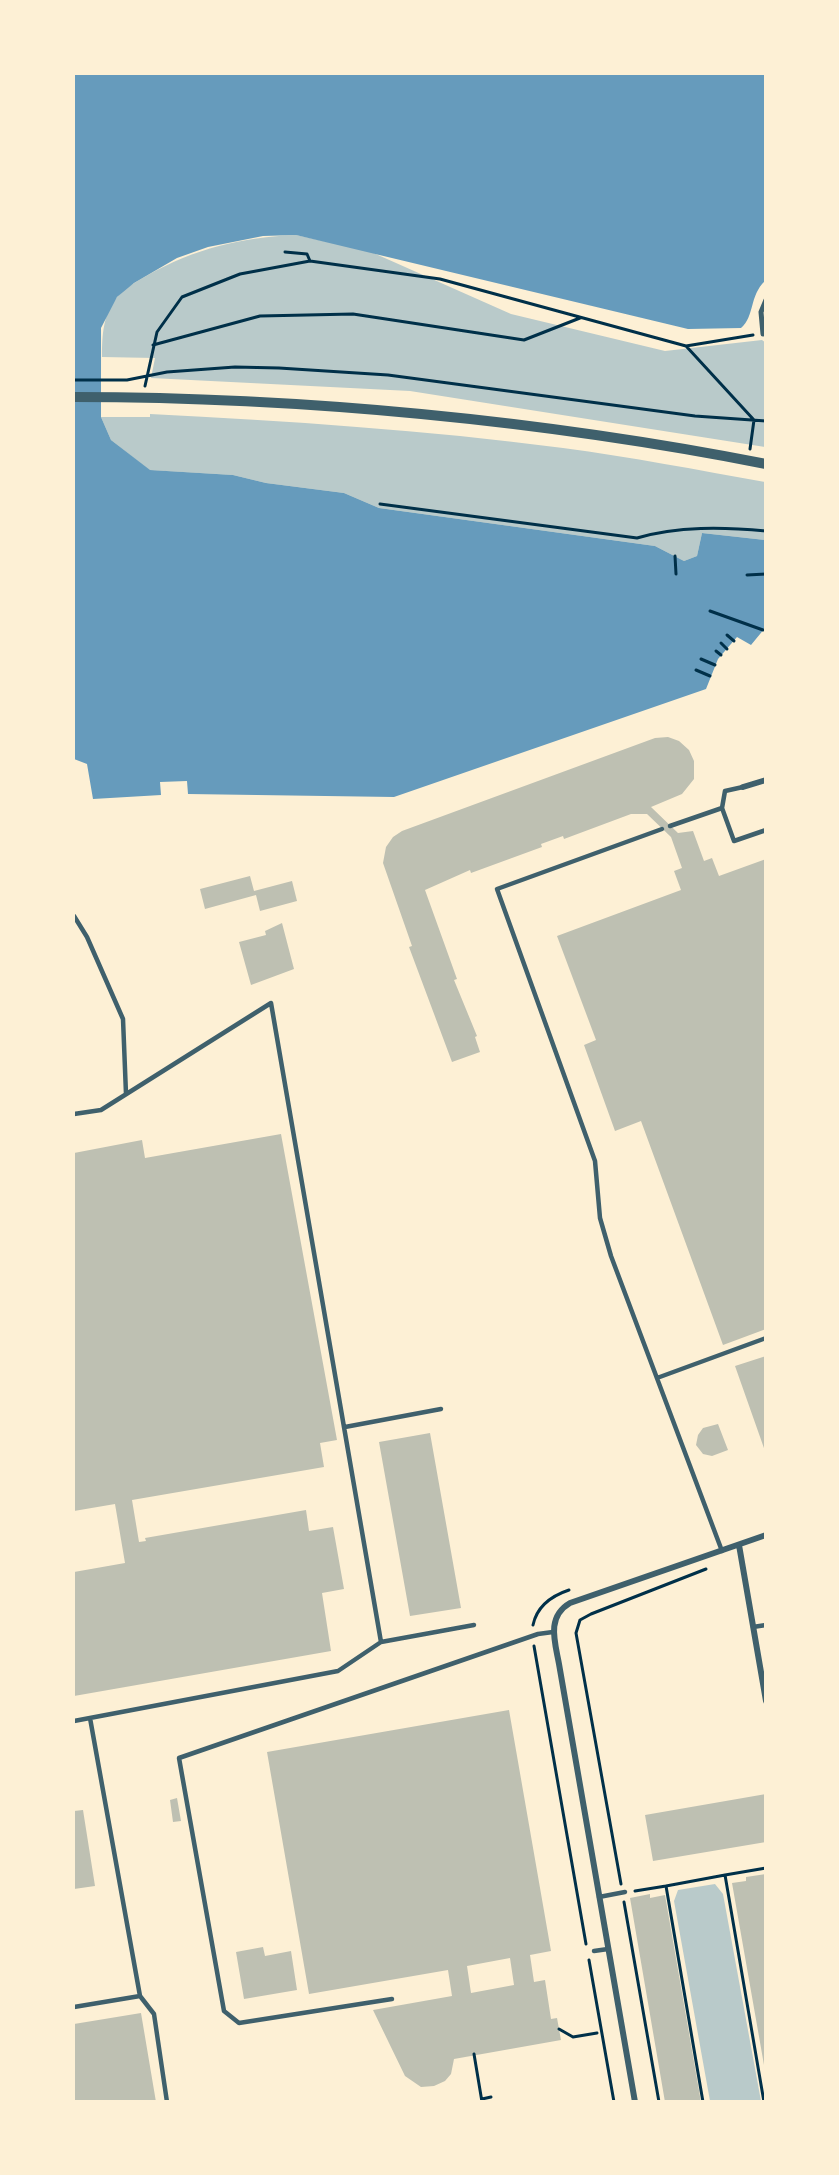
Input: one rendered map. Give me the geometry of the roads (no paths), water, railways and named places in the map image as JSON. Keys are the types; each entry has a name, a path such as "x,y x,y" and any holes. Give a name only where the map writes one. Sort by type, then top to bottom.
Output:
{"street":[{"path":"763,334 761,320 765,300"},
{"path":"74,397 145,397 284,403 450,418 606,437 760,463"},
{"path":"743,788 765,780"},
{"path":"635,2102 553,1632 560,1610 585,1598 765,1535"},
{"path":"739,1545 765,1701"}],"lane":[{"path":"743,788 725,791 723,808 734,841 765,830"},
{"path":"670,826 723,808"},
{"path":"662,829 497,889 595,1161 600,1218 722,1551"},
{"path":"74,916 87,937 123,1019 126,1094"},
{"path":"74,1114 101,1110 271,1003 381,1642"},
{"path":"657,1378 765,1338"},
{"path":"345,1427 441,1409"},
{"path":"74,1720 338,1671 381,1642 474,1625"},
{"path":"753,1627 765,1625"},
{"path":"392,2000 239,2023 224,2011 179,1758 532,1637 553,1632"},
{"path":"90,1718 140,1996 154,2014 167,2102"},
{"path":"599,1897 624,1893"},
{"path":"594,1951 608,1949"},
{"path":"74,2007 140,1996"}],"water":[{"path":"74,74 765,74 765,281 756,293 748,318 741,328 688,329 296,235 263,236 208,247 177,258 134,283 117,297 101,328 101,417 111,440 150,470 233,475 266,483 344,493 379,508 655,546 684,561 697,556 702,533 765,540 765,628 751,645 737,637 718,659 706,689 394,797 188,794 187,781 160,782 161,795 93,799 87,764 74,759"}]}
